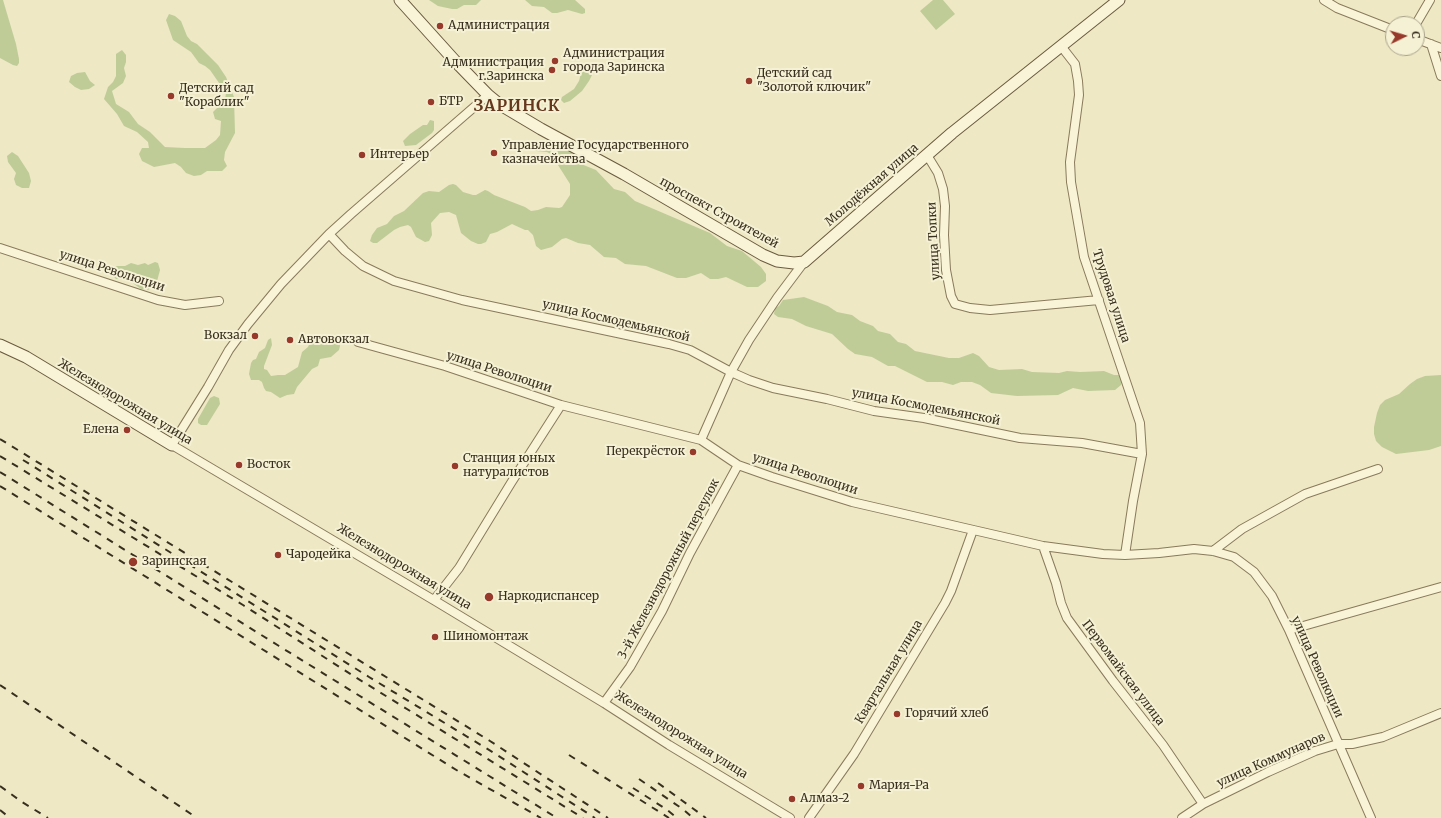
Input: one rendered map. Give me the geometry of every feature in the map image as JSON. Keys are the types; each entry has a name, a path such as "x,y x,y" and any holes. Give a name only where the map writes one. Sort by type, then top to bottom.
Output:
{"street":[{"name":"проспект Строителей","path":"400,0 488,95 513,112 624,174 763,255 777,261 794,263 804,262"},
{"name":"Молодёжная улица","path":"700,440 731,372 752,334 804,262 952,133 1119,0"},
{"path":"1324,0 1337,8 1385,27"},
{"path":"1421,16 1430,0"},
{"path":"1425,42 1441,48"},
{"path":"1432,44 1441,76"},
{"name":"Трудовая улица","path":"1061,46 1075,64 1078,81 1079,94 1070,162 1071,182 1084,258 1140,423 1142,454 1125,555"},
{"path":"172,444 208,387 229,350 281,284 329,234 488,95"},
{"name":"улица Топки","path":"927,154 938,173 943,189 945,206 944,235 946,270 951,296 955,304 970,308 990,310 1099,300"},
{"name":"улица Космодемьянской","path":"329,234 345,251 363,266 394,281 462,300 669,344 690,350 731,372 773,388 827,399 874,411 924,418 1020,438 1082,443 1142,454"},
{"name":"улица Революции","path":"0,248 158,300 185,305 219,301"},
{"name":"улица Революции","path":"358,342 445,366 561,405 700,440 738,465 772,478 852,502 1043,546 1103,554 1125,555 1194,549 1213,550 1234,557 1254,572 1272,596 1289,630 1371,818"},
{"name":"Железнодорожная улица","path":"0,344 26,357 434,600 790,818"},
{"path":"434,600 459,568 561,405"},
{"name":"3-й Железнодорожный переулок","path":"604,703 630,667 658,618 690,552 738,465"},
{"path":"1213,550 1242,529 1305,494 1378,469"},
{"name":"Квартальная улица","path":"809,818 854,754 945,603 951,591 973,530"},
{"name":"Первомайская улица","path":"1043,546 1067,618 1108,675 1163,745 1203,804"},
{"path":"1289,630 1441,587"},
{"name":"улица Коммунаров","path":"1182,818 1203,804 1315,751 1338,744 1352,744 1383,737 1441,713"}],"green space":[{"path":"0,0 3,0 16,44 19,59 17,66 0,58"},
{"path":"429,0 481,0 476,5 464,5 457,9 452,9 438,6"},
{"path":"525,0 575,0 585,9 585,13 582,14 568,10 552,13 544,7 532,6"},
{"path":"933,0 943,0 955,14 936,30 920,11"},
{"path":"169,14 175,16 181,21 187,36 191,41 197,44 218,65 226,77 234,97 235,133 225,152 224,160 227,166 222,171 207,171 201,175 194,176 186,173 175,163 154,167 142,161 139,154 142,148 149,148 148,142 137,132 124,126 117,114 104,99 108,87 116,76 116,54 122,50 126,55 124,68 126,76 123,83 112,91 116,104 129,112 138,124 150,132 165,147 205,148 220,135 221,121 215,119 213,112 218,107 224,106 226,93 210,70 199,63 191,52 173,40 166,20"},
{"path":"586,68 590,68 592,71 589,81 582,91 570,101 564,103 561,100 562,97 574,89 579,81 581,73"},
{"path":"85,72 90,81 95,85 89,89 81,90 69,82 71,76 77,73"},
{"path":"430,120 434,121 434,130 432,133 416,145 405,146 403,141 423,125 427,125"},
{"path":"548,142 557,148 571,152 581,164 596,170 614,189 625,192 635,201 710,233 727,246 742,251 761,267 766,274 766,281 758,287 747,287 726,277 710,279 701,273 686,278 677,278 646,266 625,264 616,258 604,257 590,245 578,243 566,238 562,239 552,247 541,250 536,246 533,235 528,230 512,224 490,234 486,242 478,244 471,241 461,233 456,215 449,212 440,213 431,223 432,235 429,241 425,242 416,237 411,227 408,225 394,230 377,243 370,241 377,228 387,224 394,216 404,211 423,193 429,191 439,192 453,184 463,192 473,195 485,190 488,191 531,211 546,207 562,207 570,195 570,184 551,154 536,151 533,148 534,144 541,145"},
{"path":"12,152 18,156 29,173 31,181 29,188 22,188 16,185 14,179 16,173 8,162 7,156"},
{"path":"155,262 158,263 160,270 156,285 152,284 151,288 148,290 141,289 127,279 116,279 111,274 117,266 125,266 131,263 138,265 145,263 148,265"},
{"path":"804,297 828,306 837,312 852,315 860,321 873,326 878,331 890,334 898,342 906,344 915,351 949,358 959,358 973,353 979,356 989,367 999,370 1022,369 1032,372 1059,373 1067,371 1104,371 1114,375 1121,375 1122,382 1121,385 1115,390 1088,391 1073,388 1058,395 1017,396 991,393 980,385 972,382 961,382 953,385 942,382 927,382 895,366 888,366 872,357 855,354 832,334 806,326 792,319 778,317 774,314 775,308 779,306 783,300"},
{"path":"314,335 325,344 331,341 339,341 339,350 331,357 320,359 318,366 312,369 297,387 294,394 280,398 271,392 266,391 262,382 259,380 251,380 249,374 251,363 256,359 259,352 265,348 268,340 271,338 272,345 264,369 267,370 271,376 285,375 298,367 302,352 308,347"},
{"path":"1441,375 1441,446 1429,450 1396,454 1382,447 1376,441 1374,434 1374,427 1380,405 1385,400 1399,394 1417,379 1425,376"},
{"path":"214,396 219,398 220,404 207,425 201,425 198,423 198,419 210,398"}],"railway":[{"path":"0,439 490,741 608,818"},
{"path":"0,456 243,605 352,675 583,818"},
{"path":"23,460 369,677 494,753 595,818"},
{"path":"0,472 557,818"},
{"path":"0,486 458,771 541,818"},
{"path":"0,685 197,818"},
{"path":"569,755 669,818"},
{"path":"639,779 684,810 693,818"},
{"path":"658,783 706,818"},
{"path":"0,786 48,818"},
{"path":"633,788 666,809 677,818"},
{"path":"0,810 10,818"}],"place":[{"name":"Администрация","path":"440,26"},
{"name":"Администрация города Заринска","path":"555,61"},
{"name":"Администрация г.Заринска","path":"552,70"},
{"name":"Детский сад \"Золотой ключик\"","path":"749,81"},
{"name":"Детский сад \"Кораблик\"","path":"171,96"},
{"name":"БТР","path":"431,102"},
{"name":"Управление Государственного казначейства","path":"494,153"},
{"name":"Интерьер","path":"362,155"},
{"name":"Вокзал","path":"255,336"},
{"name":"Автовокзал","path":"290,340"},
{"name":"Елена","path":"127,430"},
{"name":"Перекрёсток","path":"693,452"},
{"name":"Восток","path":"239,465"},
{"name":"Станция юных натуралистов","path":"455,466"},
{"name":"Чародейка","path":"278,555"},
{"name":"Заринская","path":"133,562"},
{"name":"Наркодиспансер","path":"489,597"},
{"name":"Шиномонтаж","path":"435,637"},
{"name":"Горячий хлеб","path":"897,714"},
{"name":"Мария-Ра","path":"861,786"},
{"name":"Алмаз-2","path":"792,799"}],"district":[{"name":"ЗАРИНСК","path":"517,106"}]}
